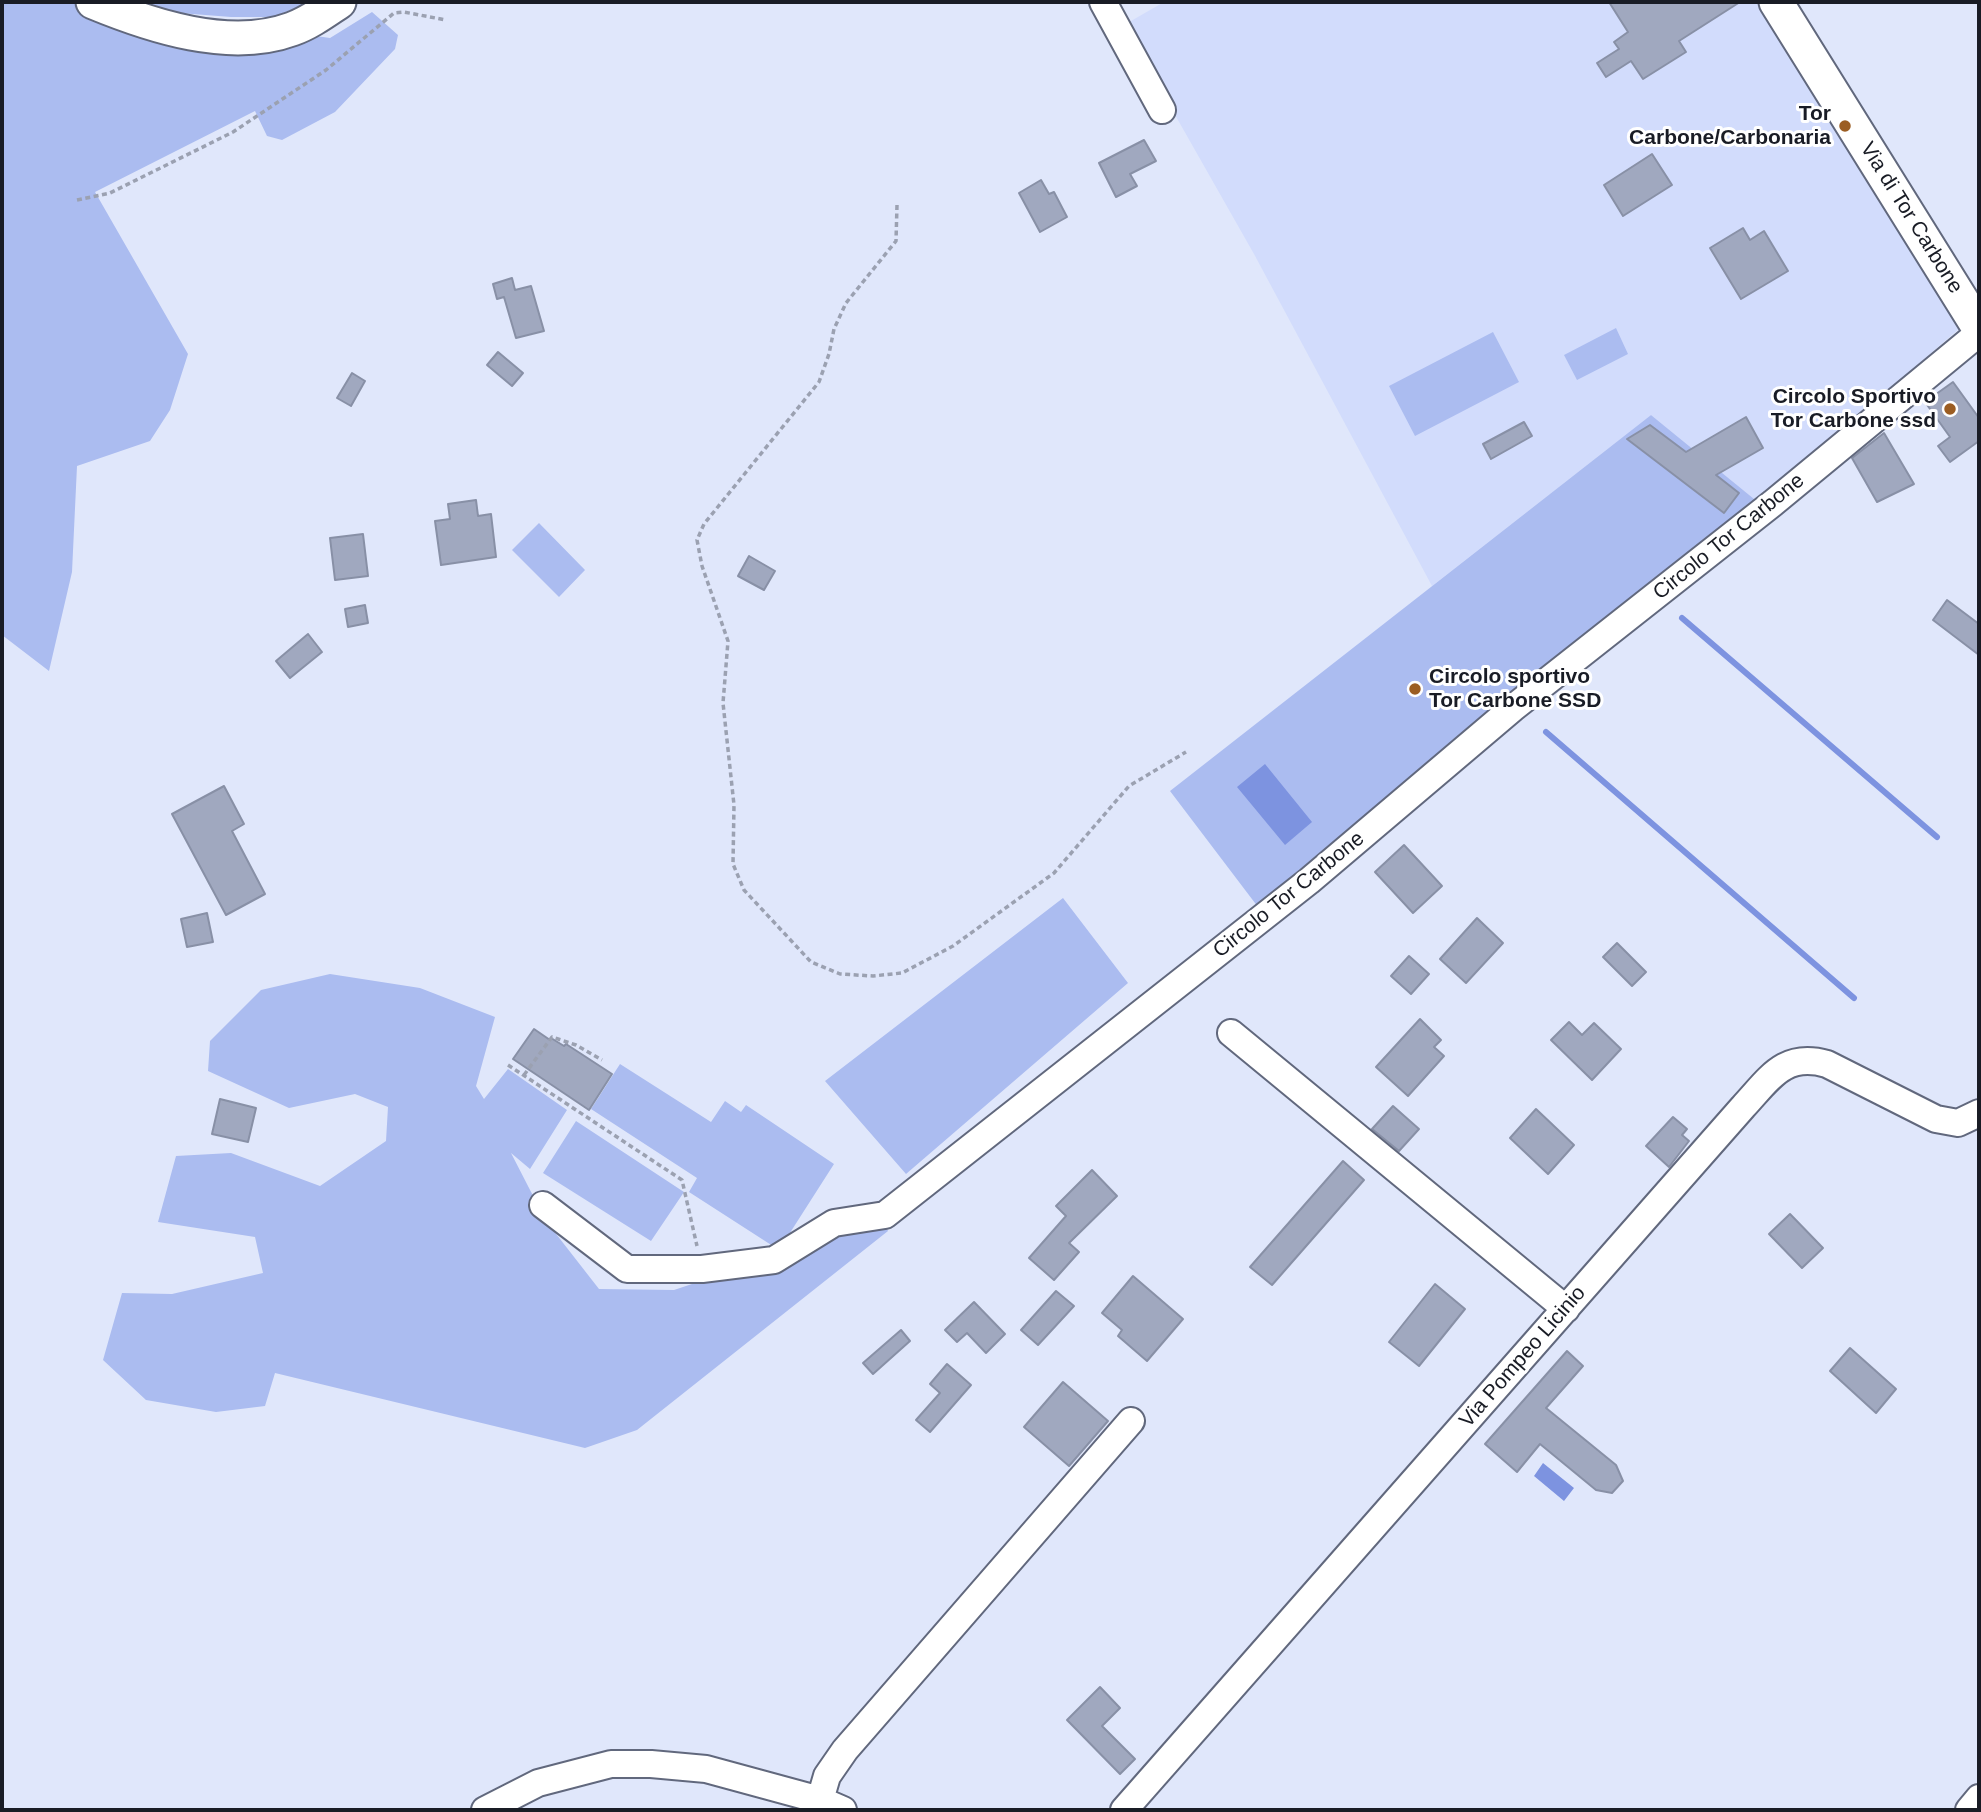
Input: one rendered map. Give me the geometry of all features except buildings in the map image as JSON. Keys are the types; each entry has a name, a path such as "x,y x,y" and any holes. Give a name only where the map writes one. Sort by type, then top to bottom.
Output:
{"main road":[{"path":"93,2 161,27 234,37 266,36 283,32 301,25 339,2"},
{"name":"Via di Tor Carbone","path":"1776,2 1979,330"}],"street":[{"path":"1103,2 1162,110"},
{"name":"Circolo Tor Carbone","path":"543,1205 627,1269 702,1269 774,1260 834,1223 885,1214 1308,881 1513,708 1773,503 1979,330"},
{"path":"1231,1033 1566,1309"},
{"name":"Via Pompeo Licinio","path":"1124,1810 1760,1088 1784,1065 1798,1060 1827,1064 1936,1119 1958,1123 1979,1113"},
{"path":"485,1810 538,1783 611,1764 651,1764 706,1769 831,1805 827,1776 845,1750 1131,1421"},
{"path":"1969,1810 1979,1798"}],"path":[{"path":"78,200 110,193 233,132 326,70 394,13 404,12 446,20"},
{"path":"897,205 896,241 846,303 834,329 819,383 704,524 697,540 702,566 728,641 723,703 734,805 733,864 744,890 811,962 840,974 873,976 902,973 953,946 1054,873 1129,786 1186,752"},
{"path":"524,1076 552,1037 576,1045 601,1060"},
{"path":"508,1065 682,1180 702,1269"}],"shaded area":[{"path":"2,2 78,2 330,38 372,12 398,35 395,49 335,112 282,140 267,136 255,111 95,192 188,354 170,410 150,441 77,466 72,572 49,671 2,635"},
{"path":"145,2 311,2 273,17 231,17 167,12"},
{"path":"1164,2 1756,2 1961,327 1759,503 1651,415 1432,586 1254,254 1124,25"},
{"path":"1616,328 1628,354 1577,380 1564,355"},
{"path":"1493,332 1519,382 1415,436 1389,386"},
{"name":"Circolo sportivo Tor Carbone SSD","path":"1651,415 1759,503 1258,907 1170,791"},
{"path":"539,523 585,570 559,597 512,550"},
{"path":"1265,764 1312,822 1285,845 1237,787"},
{"path":"1063,898 1128,983 906,1174 825,1081"},
{"path":"330,974 420,988 495,1017 476,1086 484,1099 508,1069 567,1110 530,1169 511,1153 546,1221 599,1289 674,1290 773,1257 878,1211 888,1231 637,1430 585,1448 275,1373 265,1406 216,1412 146,1400 103,1360 122,1293 172,1294 263,1273 255,1237 158,1222 176,1156 231,1153 320,1186 386,1141 388,1107 355,1094 289,1108 208,1071 210,1041 261,990"},
{"path":"620,1064 711,1122 725,1101 741,1112 746,1105 834,1164 779,1250 689,1192 697,1178 591,1109"},
{"path":"576,1121 684,1192 651,1241 543,1173"},
{"path":"1543,1463 1574,1488 1564,1501 1534,1476"}],"waterway":[{"path":"1682,618 1937,837"},
{"path":"1546,732 1854,998"}],"place":[{"name":"Tor Carbone/Carbonaria","path":"1845,126"},
{"name":"Circolo Sportivo Tor Carbone ssd","path":"1950,409"},
{"name":"Circolo sportivo Tor Carbone SSD","path":"1415,689"}]}
